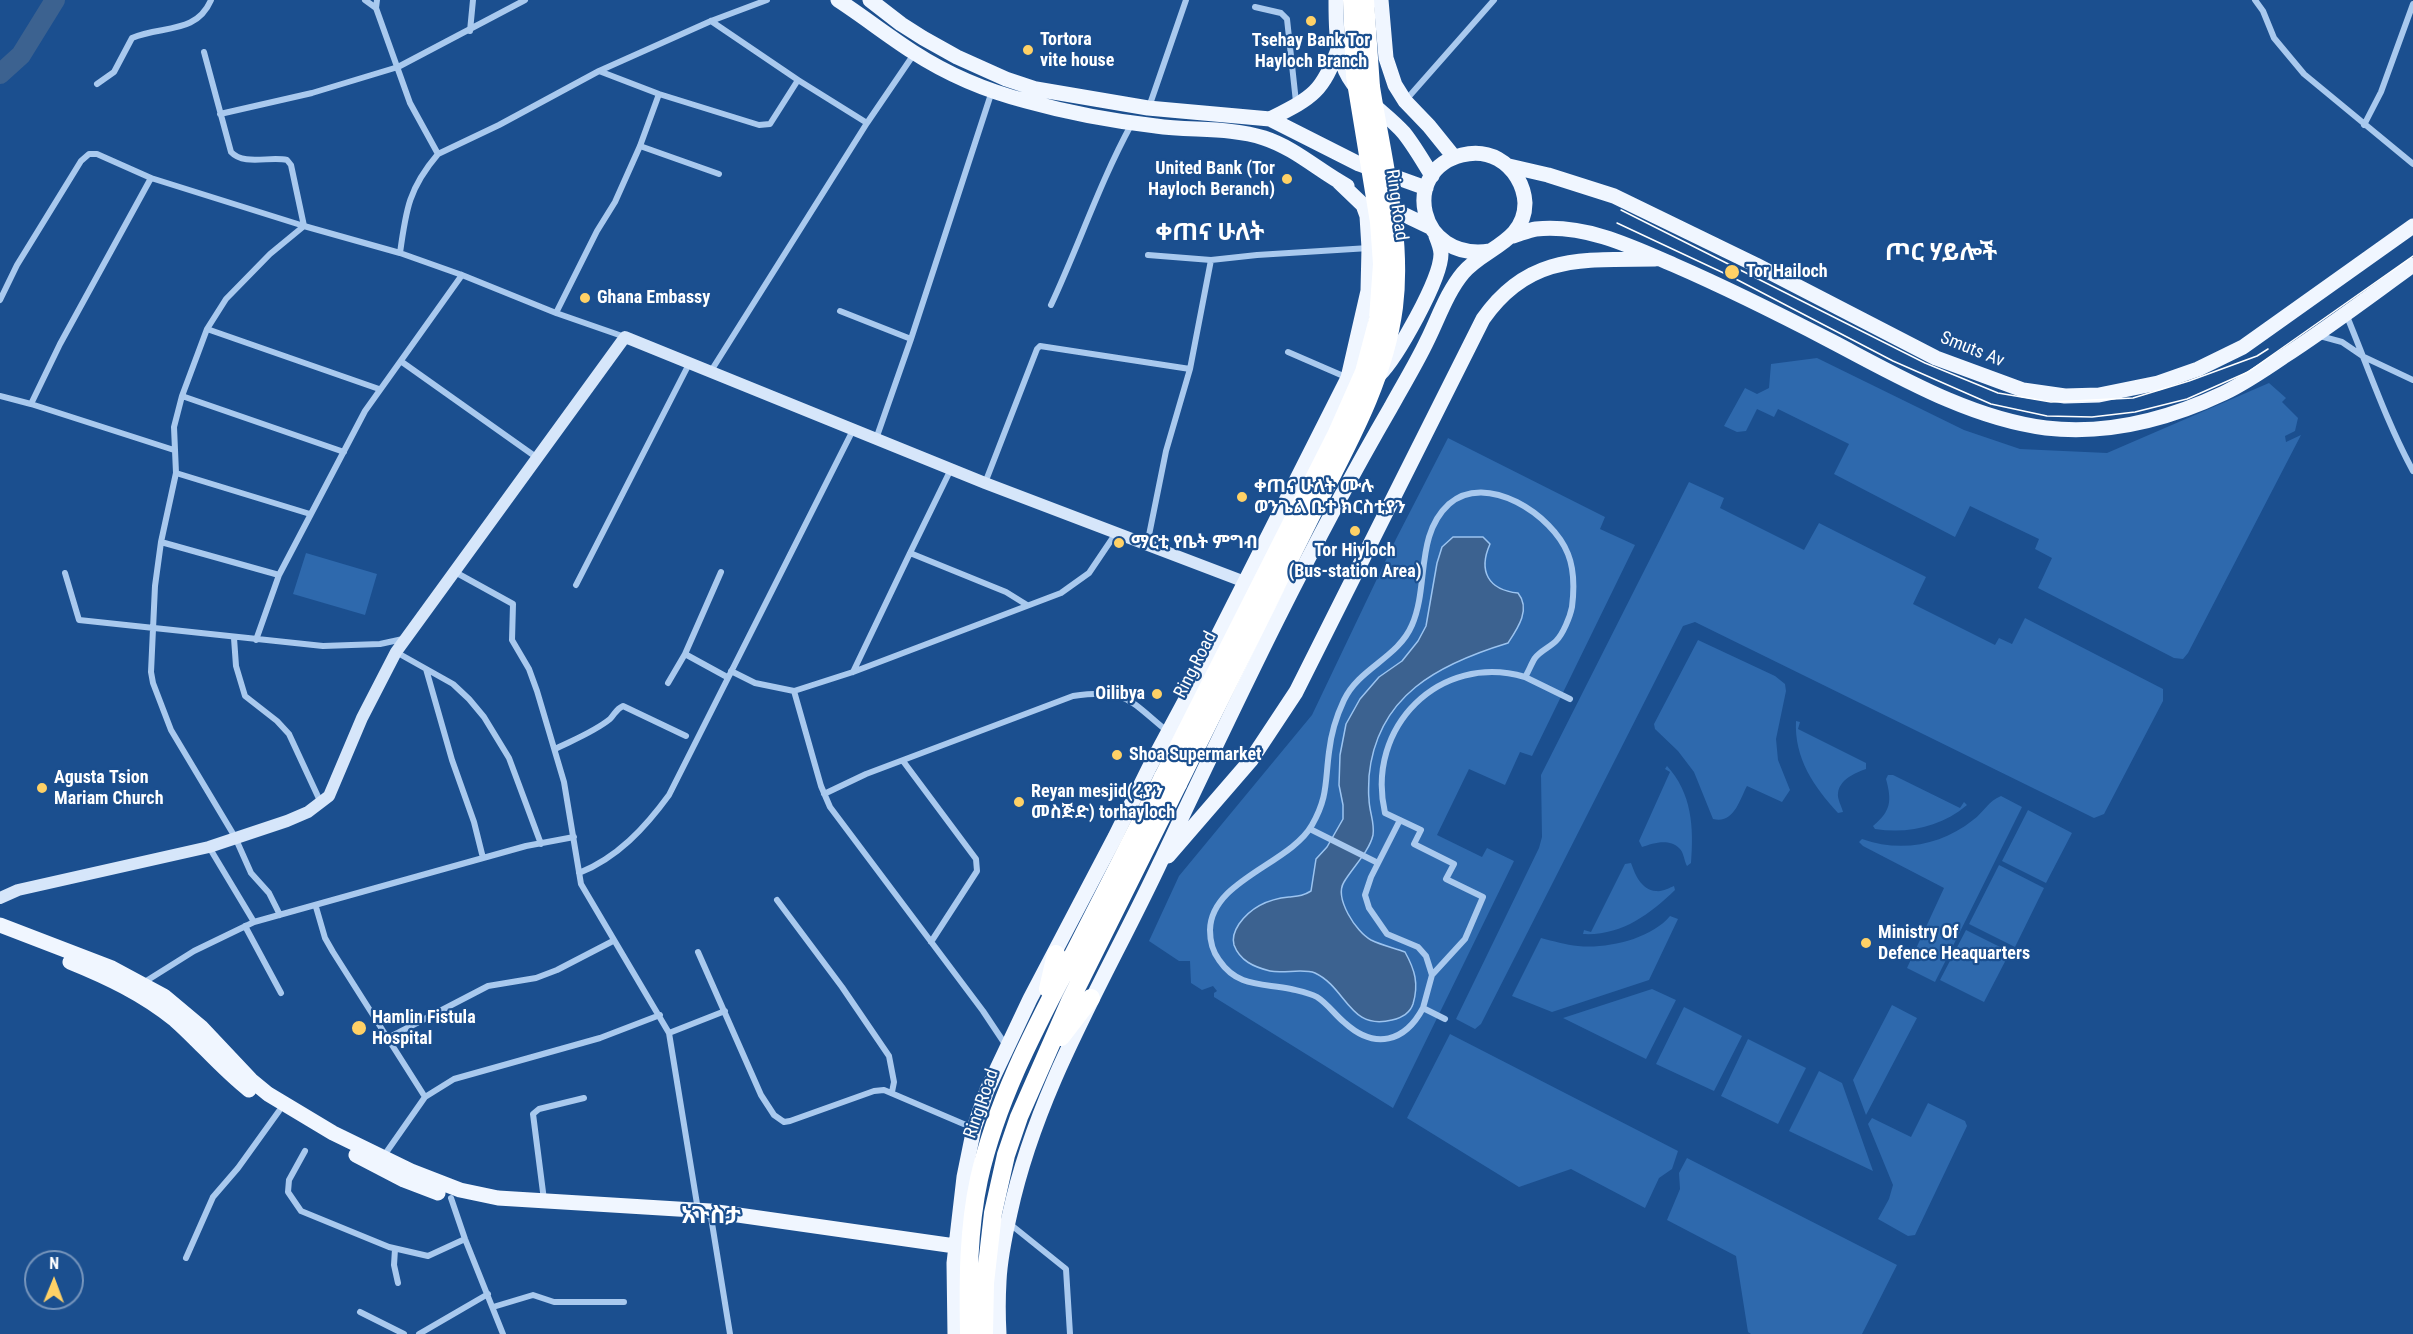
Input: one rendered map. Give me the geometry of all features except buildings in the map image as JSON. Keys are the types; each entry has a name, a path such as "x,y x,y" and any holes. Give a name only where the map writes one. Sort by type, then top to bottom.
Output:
{"highway":[{"name":"Ring Road","path":"1170,780 1346,414 1364,372 1378,319 1382,264 1379,222 1355,76 1352,0"},
{"name":"Ring Road","path":"969,1334 968,1273 971,1232 980,1179 999,1111 1013,1074 1041,1017 1170,780 1355,428 1384,357 1394,305 1397,257 1371,87 1365,0"},
{"path":"984,1334 985,1283 993,1213 1006,1155 1018,1117 1170,780"},
{"path":"1041,1017 1056,954"},
{"path":"1047,1054 1091,998"}],"main road":[{"path":"838,0 915,53 947,71 992,90 1075,113 1132,123 1244,133 1262,138 1279,144 1340,182 1433,231 1447,245 1461,251 1475,253 1490,251"},
{"path":"870,0 901,24 981,68 1036,89 1148,108 1270,119 1359,164 1429,182"},
{"path":"1336,0 1336,29 1343,64 1348,76 1403,133 1429,182"},
{"path":"1381,0 1386,58 1395,85 1405,101 1454,157"},
{"path":"1270,119 1297,106 1323,85 1340,47"},
{"path":"1075,113 1079,97"},
{"path":"999,1334 999,1280 1008,1222 1025,1152 1091,998 1159,865 1265,642 1344,489 1418,359 1452,289 1470,266 1513,236 1521,223 1525,208 1524,193 1518,178 1509,166 1483,153 1468,153 1454,157 1441,165 1429,182 1424,201 1425,214 1441,254 1434,276 1406,339 1389,364 1364,390 1330,416"},
{"name":"Smuts Av","path":"1509,166 1548,175 1614,196 1756,265 1936,358 2023,390 2065,396 2099,394 2158,383 2198,369 2243,347 2413,226"},
{"path":"955,1334 955,1248 964,1177 974,1128 987,1090 1030,999 1056,954 1348,378 1368,291 1369,248 1367,216 1363,205 1340,182"},
{"path":"1513,236 1535,229 1581,231 1632,246 1802,326 1933,393 1984,413 2047,428 2128,426 2163,417 2225,393 2316,336 2413,265"},
{"path":"1159,865 1189,834 1251,760 1296,692 1483,318 1495,301 1510,287 1556,264 1577,260 1661,259"},
{"path":"0,924 112,968 141,989 246,1088 308,1131 397,1176 451,1198 496,1207 704,1213"},
{"path":"0,935 116,982 164,996 185,1012 229,1054 251,1080 268,1094 333,1133 459,1191 498,1198 704,1213 955,1248"}],"street":[{"path":"97,84 114,72 132,38 194,22 203,15 211,0"},
{"path":"365,0 376,8"},
{"path":"377,0 376,8 414,112 438,154"},
{"path":"470,30 473,0"},
{"path":"220,114 312,93 398,67 525,0"},
{"path":"400,253 411,196 420,175 438,154 499,125 599,71 711,21 766,0"},
{"path":"1148,108 1186,0"},
{"path":"1405,101 1494,0"},
{"path":"2255,0 2263,11 2274,38 2283,52 2304,74 2413,164"},
{"path":"2364,125 2381,92 2413,4"},
{"path":"1255,7 1281,13 1287,19 1297,106"},
{"path":"711,21 867,123"},
{"path":"204,52 231,152 235,157 243,159 287,160 291,165 304,226"},
{"path":"710,372 867,123 915,53"},
{"path":"599,71 659,94 759,125 770,124 798,80"},
{"path":"876,439 992,90"},
{"path":"556,313 597,231 615,202 640,146 659,94"},
{"path":"1051,305 1117,151 1132,123"},
{"path":"640,146 719,174"},
{"path":"0,300 17,265 85,156 97,154 152,178 462,274 556,313 690,362 985,483 1245,582"},
{"path":"31,404 60,344 152,178"},
{"path":"280,915 269,893 251,873 235,837 171,730 153,683 152,629 161,542 176,473 174,427 182,396 207,329 226,298 249,273 304,226"},
{"path":"1148,255 1211,260 1369,248"},
{"path":"1147,545 1166,451 1190,369 1211,260"},
{"path":"256,640 279,575 380,388 402,362 462,274"},
{"path":"840,311 911,339"},
{"path":"2346,314 2400,447 2413,471"},
{"path":"207,329 380,388"},
{"path":"2316,336 2342,342 2364,357 2413,380"},
{"path":"0,898 18,890 209,847 287,821 330,796 362,718 396,652 625,337"},
{"path":"985,483 1040,346 1190,369"},
{"path":"1288,352 1348,378"},
{"path":"402,362 536,457"},
{"path":"576,585 690,362"},
{"path":"0,396 174,450"},
{"path":"182,396 344,452"},
{"path":"579,873 616,853 657,811 669,795 853,430"},
{"path":"853,672 951,469"},
{"path":"176,473 310,514"},
{"path":"1525,677 1536,656 1559,639 1571,610 1573,586 1568,553 1543,518 1513,499 1472,492 1451,502 1433,523 1413,624 1401,645 1361,677 1345,697 1333,726 1323,805 1310,829 1291,849 1233,887 1219,903 1210,928 1214,952 1228,973 1243,981 1314,996 1346,1025 1368,1039 1386,1040 1405,1033 1415,1024 1424,1008 1432,975 1465,939 1483,897 1446,879 1454,864 1414,844 1421,830 1385,813 1381,794 1381,774 1386,748 1398,723 1413,705 1431,691 1453,680 1480,673 1506,672 1525,677 1570,699"},
{"path":"685,654 729,674 794,691 853,672 1060,593 1089,573 1116,533"},
{"path":"161,542 279,575"},
{"path":"910,553 1005,592 1027,605"},
{"path":"455,572 513,604 512,640 529,669 555,749 566,790 581,884 669,1033 730,1334"},
{"path":"668,683 685,654 721,572"},
{"path":"65,573 80,620 324,646 380,644 405,639"},
{"path":"234,638 236,666 245,696 290,734 321,803"},
{"path":"396,652 453,684 484,717 509,758 541,844"},
{"path":"426,669 483,858"},
{"path":"794,691 824,794 830,807 1007,1048"},
{"path":"824,794 866,774 1074,696 1098,692 1113,693 1127,698 1167,732"},
{"path":"555,749 599,726 623,706 686,736"},
{"path":"903,761 976,859 978,866 931,942"},
{"path":"1400,819 1365,895 1369,908 1387,934 1418,947 1426,956 1432,975"},
{"path":"1310,829 1378,863"},
{"path":"141,989 194,951 254,922 483,858 574,837"},
{"path":"209,847 254,922"},
{"path":"777,900 842,987 889,1056 894,1082 892,1092"},
{"path":"316,906 325,938 425,1097"},
{"path":"245,926 281,993"},
{"path":"388,1038 480,989 536,978 613,940"},
{"path":"698,952 760,1095 774,1115 784,1122 874,1091 892,1092 974,1128"},
{"path":"1424,1008 1444,1019"},
{"path":"669,1033 725,1011"},
{"path":"383,1157 425,1097 454,1079 590,1041 660,1015"},
{"path":"544,1200 533,1114 539,1109 584,1098"},
{"path":"186,1258 213,1197 238,1168 279,1112"},
{"path":"305,1151 289,1180 288,1192 301,1211 395,1249 428,1256 465,1239"},
{"path":"451,1198 503,1334"},
{"path":"1008,1222 1066,1269 1070,1334"},
{"path":"395,1249 394,1265 398,1283"},
{"path":"420,1334 488,1294"},
{"path":"493,1307 533,1295 554,1302 624,1302"},
{"path":"360,1312 404,1334"}],"shaded area":[{"path":"1817,358 1964,430 2020,449 2107,453 2269,383 2286,398 2282,402 2298,418 2295,431 2285,436 2286,442 2301,435 2188,653 2183,659 2174,658 2038,588 2052,558 2035,549 2039,539 1970,506 1955,537 1834,474 1849,444 1778,409 1774,417 1757,409 1746,431 1737,432 1724,426 1745,388 1757,394 1769,388 1771,364"},
{"path":"1448,438 1605,517 1600,529 1635,545 1532,756 1520,752 1505,785 1469,769 1437,835 1482,857 1487,848 1514,861 1393,1108 1214,997 1217,991 1213,986 1202,990 1191,983 1190,961 1179,961 1149,941 1179,876 1312,715 1396,539"},
{"path":"1689,482 1724,498 1720,508 1804,550 1819,523 1926,577 1913,604 1995,645 1999,638 2012,644 2025,618 2163,689 2163,701 2104,814 2094,818 1695,622 1683,626 1481,1024 1475,1029 1456,1019 1539,848 1542,837 1541,775"},
{"path":"1453,537 1483,537 1490,544 1485,563 1488,578 1499,588 1518,593 1522,599 1523,612 1519,625 1508,643 1458,661 1416,687 1398,704 1384,724 1374,748 1369,776 1369,804 1373,835 1344,882 1342,897 1348,914 1365,936 1375,942 1405,952 1414,971 1416,984 1413,1004 1407,1012 1395,1019 1378,1022 1357,1014 1326,980 1315,973 1270,971 1248,963 1237,951 1234,937 1235,931 1244,918 1261,905 1311,891 1316,859 1327,847 1343,819 1339,785 1340,755 1346,724 1360,699 1379,677 1402,661 1418,641 1426,626 1442,547"},
{"path":"306,553 377,574 365,615 293,594"},
{"path":"1698,640 1775,676 1785,684 1786,691 1776,739 1778,760 1790,790 1782,802 1747,786 1731,815 1720,820 1713,819 1694,772 1678,751 1655,729 1654,724"},
{"path":"1796,721 1800,722 1798,729 1866,763 1866,769 1849,777 1839,788 1838,798 1843,812 1838,813 1829,803 1807,771 1798,747"},
{"path":"1667,766 1682,788 1690,812 1692,850 1691,863 1687,866 1682,852 1675,845 1661,842 1642,847 1639,841 1670,772 1665,769"},
{"path":"1888,775 1893,775 1960,808 1964,802 1967,805 1946,819 1924,827 1900,830 1875,829 1873,826 1889,805 1886,779"},
{"path":"2001,796 2022,807 1935,982 1907,968 1944,888 1859,842 1862,839 1906,846 1935,841 1961,829"},
{"path":"2028,810 2072,833 2046,883 2002,861"},
{"path":"1631,863 1639,881 1646,888 1658,891 1674,886 1675,890 1655,908 1622,928 1597,934 1583,934 1584,930 1591,932 1625,864"},
{"path":"1999,865 2044,888 2015,947 1969,924"},
{"path":"1670,916 1678,919 1649,980 1552,1012 1512,996 1541,938 1590,947 1615,944 1652,931"},
{"path":"1966,930 2010,952 1984,1002 1940,980"},
{"path":"1652,989 1676,1000 1646,1059 1563,1018"},
{"path":"1892,1005 1917,1018 1866,1115 1853,1080"},
{"path":"1684,1007 1742,1036 1714,1091 1656,1064"},
{"path":"1450,1034 1678,1151 1672,1169 1659,1178 1645,1208 1571,1169 1519,1187 1407,1118"},
{"path":"1748,1039 1806,1068 1778,1124 1721,1096"},
{"path":"1819,1071 1842,1083 1873,1171 1789,1131"},
{"path":"1928,1103 1965,1121 1967,1126 1915,1235 1908,1236 1878,1219 1889,1199 1893,1185 1868,1124 1872,1118 1911,1137"},
{"path":"1687,1158 1897,1265 1862,1334 1751,1334 1748,1332 1736,1256 1667,1220 1680,1189 1679,1173"}],"waterway":[{"path":"0,74 21,55 55,0"}],"tram line":[{"path":"1621,210 1925,363 1998,393 2051,402 2133,398 2189,381 2257,356 2268,349"},
{"path":"1617,223 1730,276 1893,361 1991,404 2047,416 2092,417 2135,412 2187,399 2248,372 2413,256"}],"place":[{"name":"Tsehay Bank Tor Hayloch Branch","path":"1311,21"},
{"name":"Tortora vite house","path":"1028,50"},
{"name":"United Bank (Tor Hayloch Beranch)","path":"1287,179"},
{"name":"Tor Hailoch","path":"1732,272"},
{"name":"Ghana Embassy","path":"585,298"},
{"name":"ቀጠና ሁለት ሙሉ ወንጌል ቤተ ክርስቲያን","path":"1242,497"},
{"name":"Tor Hiyloch (Bus-station Area)","path":"1355,531"},
{"name":"ማርቲ የቤት ምግብ","path":"1119,543"},
{"name":"Oilibya","path":"1157,694"},
{"name":"Shoa Supermarket","path":"1117,755"},
{"name":"Agusta Tsion Mariam Church","path":"42,788"},
{"name":"Reyan mesjid(ረያን መስጅድ) torhayloch","path":"1019,802"},
{"name":"Ministry Of Defence Heaquarters","path":"1866,943"},
{"name":"Hamlin Fistula Hospital","path":"359,1028"}],"district":[{"name":"ቀጠና ሁለት","path":"1210,234"},
{"name":"ጦር ሃይሎች","path":"1941,254"},
{"name":"አጉስታ","path":"711,1217"}]}
